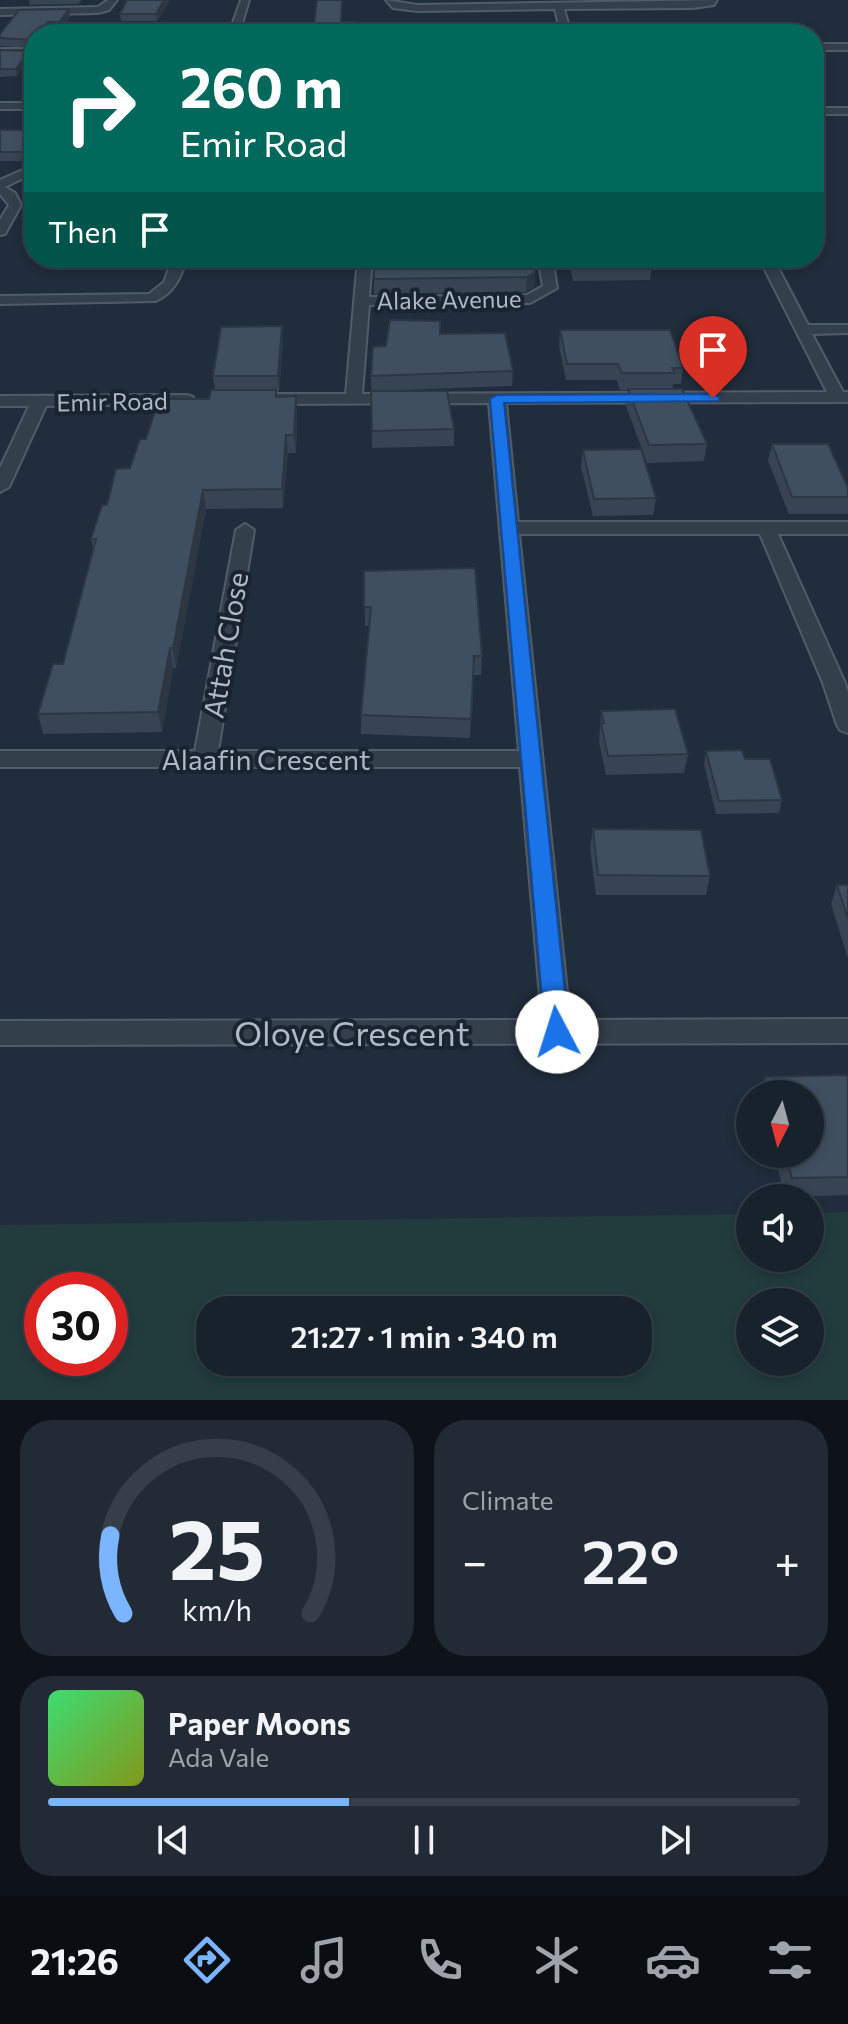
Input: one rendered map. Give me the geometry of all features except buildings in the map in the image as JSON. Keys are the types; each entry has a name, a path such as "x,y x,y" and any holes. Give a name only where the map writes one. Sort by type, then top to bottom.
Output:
{"street":[{"path":"0,12 103,9 113,0"},
{"path":"237,24 245,0"},
{"path":"390,0 392,4 406,7 693,5 711,3 713,0"},
{"path":"559,7 563,24"},
{"path":"824,47 848,47"},
{"path":"0,52 24,52"},
{"path":"0,106 24,106"},
{"path":"824,111 848,111"},
{"path":"0,231 15,205 11,196 0,187 24,174"},
{"path":"0,300 151,298 164,293 172,284 177,268"},
{"path":"354,399 364,268"},
{"name":"Alake Avenue","path":"362,301 530,299 541,296 550,288 547,268"},
{"path":"244,400 842,397 771,268"},
{"path":"803,330 848,329"},
{"path":"497,399 557,1032"},
{"name":"Emir Road","path":"0,401 197,400"},
{"path":"0,487 39,402"},
{"path":"509,528 848,528"},
{"path":"767,529 841,683 848,725"},
{"name":"Attah Close","path":"205,759 245,530"},
{"name":"Alaafin Crescent","path":"0,759 531,759"},
{"name":"Oloye Crescent","path":"0,1033 848,1031"}],"green space":[{"path":"848,1212 848,1400 0,1400 0,1225 736,1214 736,1272 824,1272 824,1213"}],"route":[{"path":"557,1032 497,399 713,398"}]}
